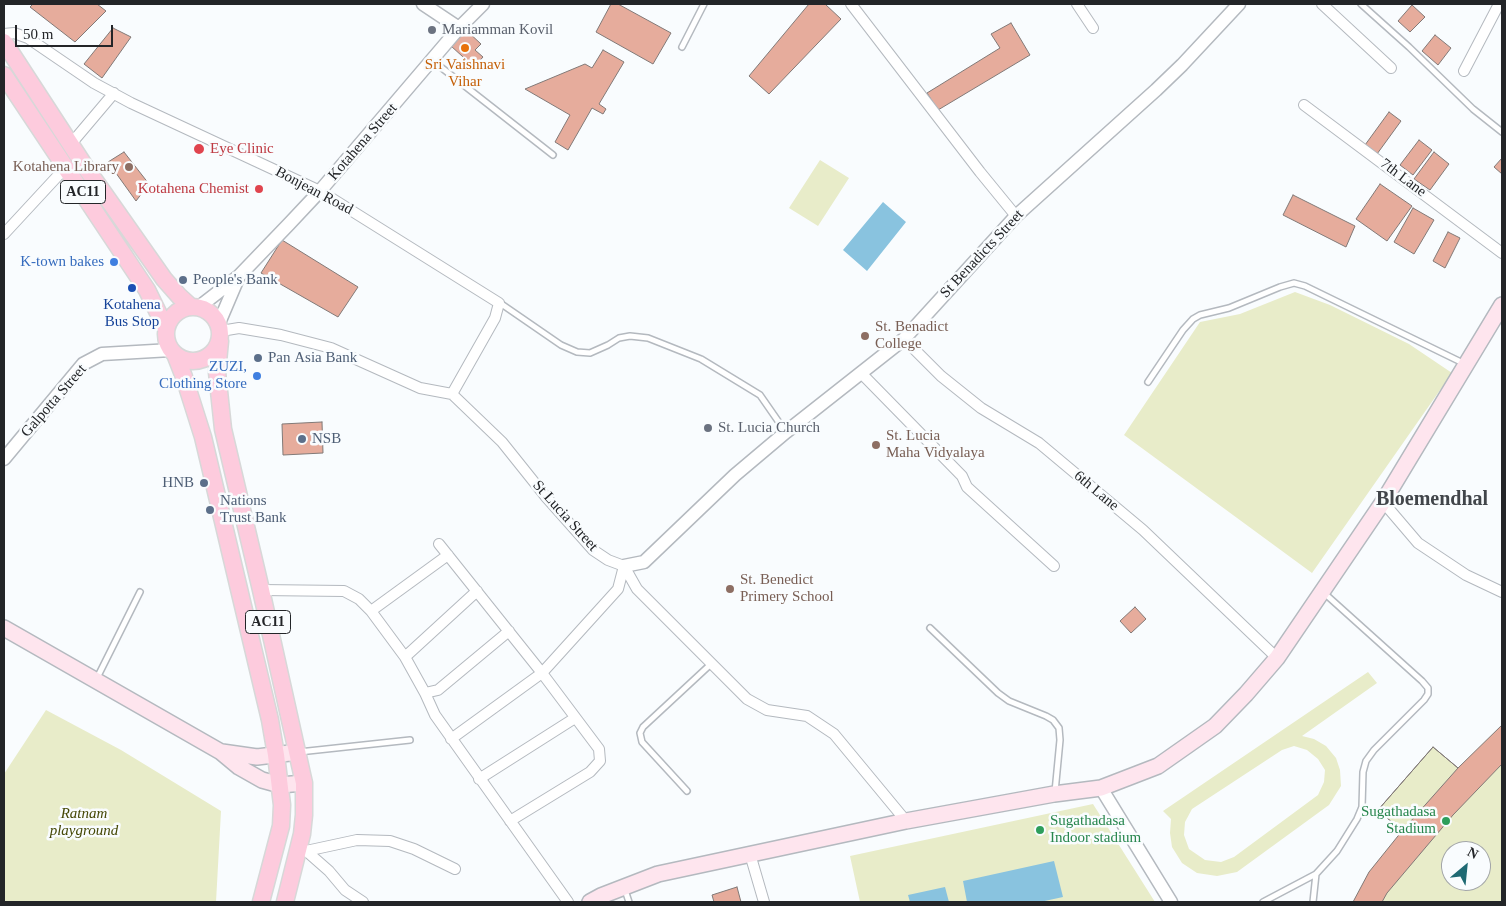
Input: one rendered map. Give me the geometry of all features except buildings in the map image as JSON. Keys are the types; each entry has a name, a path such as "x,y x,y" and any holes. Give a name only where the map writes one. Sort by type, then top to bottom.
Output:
{"main road":[{"name":"AC11","path":"4,42 70,145 164,280 178,296 194,307"},
{"name":"AC11","path":"4,75 147,290 166,329"},
{"path":"590,902 658,874 906,821 1054,794 1101,788 1158,766 1215,726 1278,658 1383,502 1502,305"},
{"path":"194,307 207,310 214,315 220,332 216,349 209,356 201,360 192,361 183,359 173,352 168,344 166,329 174,314 181,309 194,307"},
{"name":"AC11","path":"220,332 217,372 223,429 304,783 303,848 285,902"},
{"name":"AC11","path":"173,352 184,377 203,437 270,720 276,755 282,805 280,826 261,902"},
{"path":"4,628 221,752 239,767 262,780 280,785 304,783"},
{"path":"221,752 257,757 298,752"}],"street":[{"path":"424,4 460,28"},
{"name":"Kotahena Street","path":"194,307 239,276 320,191 432,60 483,4"},
{"path":"851,4 1016,216"},
{"path":"1077,4 1093,28"},
{"name":"St Benadicts Street","path":"624,566 644,562 735,475 786,432 904,339 1016,216 1156,90 1240,4"},
{"path":"1322,4 1391,68"},
{"path":"1464,71 1499,4"},
{"name":"Bonjean Road","path":"4,34 14,33 28,38 74,70 114,93 320,191 499,303"},
{"path":"70,145 114,93"},
{"name":"7th Lane","path":"1304,105 1502,252"},
{"path":"4,234 66,167"},
{"name":"Kotahena Street","path":"220,332 239,276"},
{"path":"220,332 239,328 281,335 332,348 420,388 452,394 495,318 499,303"},
{"name":"6th Lane","path":"904,339 941,376 982,408 1039,443 1143,530 1278,658"},
{"name":"Galpotta Street","path":"4,459 83,364 102,354 173,352"},
{"path":"861,373 962,476 967,487 1054,566"},
{"name":"St Lucia Street","path":"452,394 502,442 546,497 593,550 608,560 624,566"},
{"path":"1383,502 1418,543 1466,575 1502,592"},
{"path":"439,544 509,631 599,749 600,761 590,772 510,821"},
{"path":"371,611 448,555"},
{"path":"624,566 637,589 747,699 767,710 807,716 834,734 906,821"},
{"path":"451,740 542,674 618,589 624,566"},
{"path":"261,590 344,591 359,599 371,611 405,657 435,715 451,740 568,902"},
{"path":"405,657 477,591"},
{"path":"425,693 438,690 509,631"},
{"path":"480,779 575,718"},
{"path":"1101,788 1171,902"},
{"path":"303,848 357,840 390,841 414,849 455,869"},
{"path":"303,848 329,870 345,890 363,902"},
{"path":"750,854 764,902"}],"lane":[{"path":"682,48 704,4"},
{"path":"1361,4 1409,46 1473,109 1502,132"},
{"path":"432,60 553,155"},
{"path":"1148,382 1183,330 1193,319 1200,315 1229,308 1261,294 1294,283 1305,286 1466,364"},
{"path":"499,303 561,345 577,352 590,352 608,345 619,338 630,336 648,338 701,359 760,395 786,432"},
{"path":"1264,902 1316,874 1337,851 1357,819 1362,807 1363,772 1366,761 1374,750 1428,694 1428,688 1422,681 1323,591"},
{"path":"96,680 140,592"},
{"path":"930,628 998,693 1010,701 1046,716 1059,728 1060,740 1054,794"},
{"path":"687,791 642,742 640,734 644,727 712,663"},
{"path":"298,752 410,740"},
{"path":"1313,902 1316,874"},
{"path":"624,887 629,902"}],"green space":[{"path":"820,160 849,178 818,226 789,208"},
{"path":"1295,292 1330,305 1409,344 1452,373 1312,573 1124,435 1200,322 1240,314"},
{"path":"1368,672 1377,683 1302,736 1314,739 1326,746 1336,758 1340,770 1341,786 1329,805 1237,872 1217,876 1197,873 1182,863 1172,847 1171,819 1163,811","holes":["1294,746 1307,750 1318,759 1325,770 1324,782 1318,795 1234,857 1221,862 1205,860 1189,849 1184,835 1185,822 1192,809 1282,750"]},
{"name":"Ratnam playground","path":"46,710 121,750 221,811 216,902 4,902 4,774"},
{"name":"Sugathadasa Stadium","path":"1502,725 1502,902 1353,902 1369,872 1402,831 1378,810 1433,747 1458,768"},
{"name":"Sugathadasa Indoor stadium","path":"1093,804 1155,902 860,902 850,856"}],"water":[{"path":"883,202 906,222 867,271 843,250"},
{"path":"1054,861 1063,897 1040,902 967,902 963,881"},
{"path":"945,887 949,902 910,902 908,895"}],"place":[{"name":"Mariamman Kovil","path":"432,30"},
{"name":"Sri Vaishnavi Vihar","path":"465,48"},
{"name":"Eye Clinic","path":"199,149"},
{"name":"Kotahena Library","path":"129,167"},
{"name":"Kotahena Chemist","path":"259,189"},
{"name":"K-town bakes","path":"114,262"},
{"name":"People's Bank","path":"183,280"},
{"name":"Kotahena Bus Stop","path":"132,288"},
{"name":"St. Benadict College","path":"865,336"},
{"name":"Pan Asia Bank","path":"258,358"},
{"name":"ZUZI, Clothing Store","path":"257,376"},
{"name":"St. Lucia Church","path":"708,428"},
{"name":"NSB","path":"302,439"},
{"name":"St. Lucia Maha Vidyalaya","path":"876,445"},
{"name":"HNB","path":"204,483"},
{"name":"Nations Trust Bank","path":"210,510"},
{"name":"St. Benedict Primery School","path":"730,589"},
{"name":"Sugathadasa Stadium","path":"1446,821"},
{"name":"Sugathadasa Indoor stadium","path":"1040,830"}],"district":[{"name":"Bloemendhal","path":"1432,500"}]}
